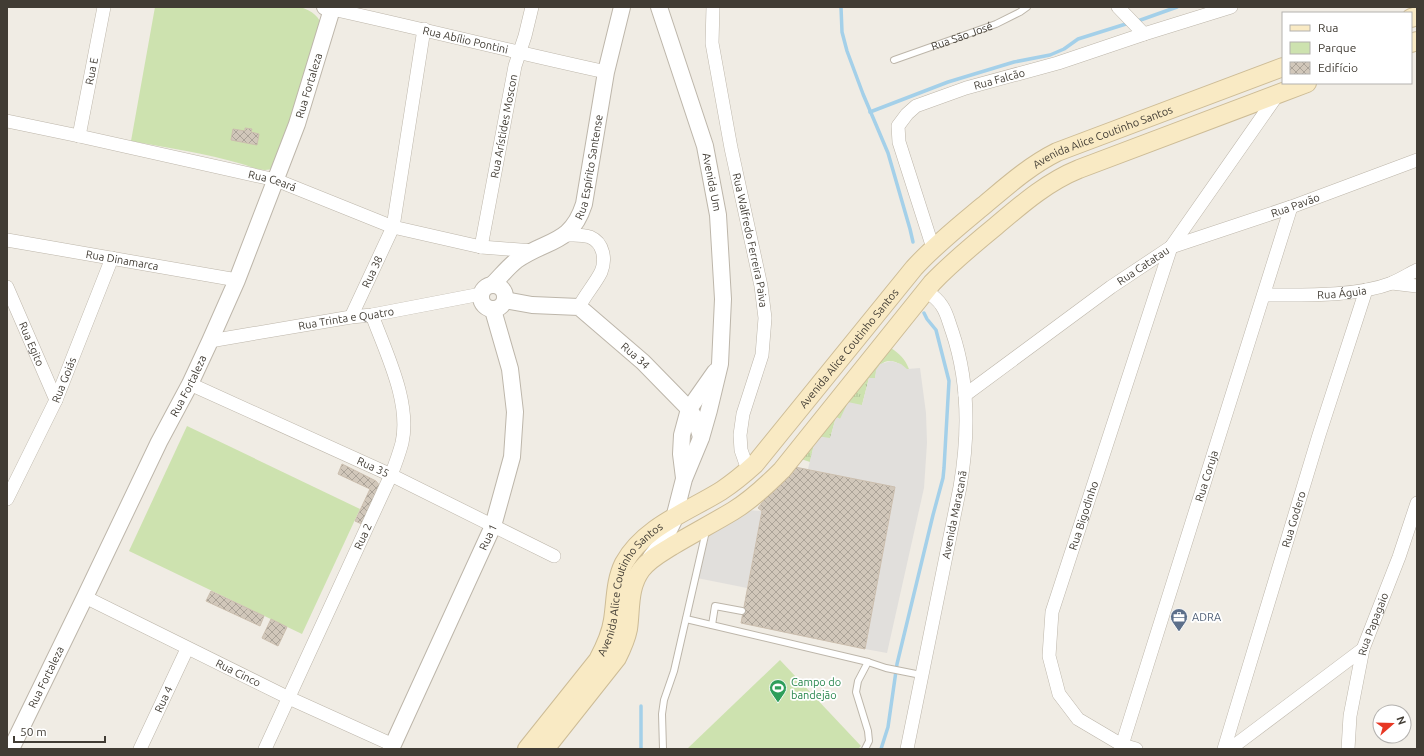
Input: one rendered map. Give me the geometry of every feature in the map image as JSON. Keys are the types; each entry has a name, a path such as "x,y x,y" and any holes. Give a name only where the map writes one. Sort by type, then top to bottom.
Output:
{"main road":[{"name":"Avenida Alice Coutinho Santos","path":"527,749 598,660 603,651 611,632 618,579 630,554 647,536 675,517 722,490 748,470 764,454 914,268 933,248 1019,176 1057,152 1282,67"},
{"name":"Avenida Alice Coutinho Santos","path":"546,749 617,658 628,630 632,588 636,578 647,563 653,557 747,502 760,492 782,470 926,291 959,256 1034,194 1056,179 1304,84"}],"street":[{"name":"Rua E","path":"79,136 104,7"},
{"name":"Rua Arístides Moscon","path":"481,247 515,66 525,36 532,7"},
{"name":"Rua Espírito Santense","path":"487,289 514,264 533,251 565,235 573,227 580,215 584,204 606,72 622,7"},
{"name":"Avenida Um","path":"647,563 664,540 675,517 684,479 701,438 720,364 723,299 718,215 704,146 659,7"},
{"name":"Rua Walfredo Ferreira Paiva","path":"713,7 712,43 731,148 761,286 765,318 762,355 743,414 740,435 741,450 748,470"},
{"path":"1118,7 1144,34"},
{"name":"Rua Falcão","path":"933,248 899,142 898,126 906,114 916,106 966,88 1058,63 1230,7"},
{"name":"Rua Abílio Pontini","path":"328,8 606,72"},
{"name":"Rua Fortaleza","path":"12,749 86,598 159,442 190,384 237,280 297,124 328,8"},
{"path":"393,227 424,29"},
{"name":"Rua Catatau","path":"965,395 1111,287 1171,247 1278,94"},
{"name":"Rua Ceará","path":"7,121 276,180 393,227 481,247 533,251"},
{"name":"Rua Pavão","path":"1171,247 1291,206 1417,160"},
{"name":"Rua Coruja","path":"1122,744 1291,206"},
{"name":"Rua 38","path":"351,317 393,227"},
{"path":"499,305 505,294 503,289 498,286 487,289 480,300 487,308 499,305 579,307 601,272 604,265 604,255 600,246 592,238 580,234 565,235"},
{"name":"Rua Dinamarca","path":"7,240 237,280"},
{"name":"Rua Bigodinho","path":"1136,749 1122,744 1078,719 1058,694 1049,656 1052,612 1171,247"},
{"name":"Rua Goiás","path":"7,499 56,400 112,258"},
{"name":"Rua Águia","path":"1264,295 1322,295 1366,290 1392,283 1417,270"},
{"path":"1392,283 1417,286"},
{"name":"Rua Egito","path":"7,287 56,400"},
{"name":"Rua Trinta e Quatro","path":"210,341 351,317 372,315 487,289"},
{"name":"Rua Godero","path":"1224,749 1319,435 1366,290"},
{"name":"Avenida Maracanã","path":"910,748 921,675 964,465 966,422 965,395 958,352 948,319 942,306 926,291"},
{"name":"Rua 1","path":"392,747 493,526 512,457 515,412 510,369 499,305"},
{"name":"Rua 34","path":"579,307 643,362 689,409 696,420 701,438"},
{"name":"Rua 2","path":"265,749 391,475 402,442 404,412 397,381 372,315"},
{"name":"Avenida Um","path":"684,479 681,454 682,441 689,409 720,364"},
{"name":"Rua 35","path":"190,384 391,475 554,556"},
{"name":"Rua Papagaio","path":"1348,749 1350,716 1363,649 1399,557 1417,504"},
{"name":"Rua Cinco","path":"86,598 187,649 392,747"},
{"name":"Rua 4","path":"140,749 187,649"},
{"path":"1230,749 1363,649"}],"lane":[{"name":"Rua São José","path":"894,60 996,24 1027,7"},
{"path":"663,749 662,714 664,700 674,671 707,526"},
{"path":"712,625 716,606 742,612"},
{"path":"686,619 868,662 886,668 921,675"},
{"path":"865,749 869,741 868,731 856,692 858,681 868,662"}],"green space":[{"path":"155,7 300,7 312,12 318,17 323,29 274,168 266,170 258,169 214,157 131,141"},
{"path":"891,348 902,357 909,369 906,369 896,362 891,361 882,363 875,378 869,378 862,405 840,419 836,417 830,439 816,436 888,350"},
{"path":"187,426 360,509 302,634 129,551"},
{"path":"816,437 810,462 798,458"},
{"name":"Campo do bandejão","path":"780,660 861,746 858,749 687,749"}],"shaded area":[{"path":"891,361 901,364 907,369 920,368 926,413 927,443 924,488 887,653 865,649 895,487 808,469 816,436 830,438 836,417 840,419 848,402 862,405 869,378 875,378 876,370 880,364"},
{"path":"746,510 762,511 747,588 697,578 711,530"}],"building":[{"path":"245,128 252,129 251,132 259,134 257,145 231,140 233,129 245,131"},
{"path":"342,464 376,481 380,486 364,525 355,521 370,489 338,474"},
{"path":"790,466 895,487 865,649 741,623 762,511 758,508"},
{"path":"211,591 264,616 260,626 206,601"},
{"path":"271,619 287,627 278,646 262,638"}],"waterway":[{"path":"841,7 842,32 847,51 888,153 913,242"},
{"path":"1135,22 1177,7"},
{"path":"870,112 948,82 1014,62 1050,55 1064,49 1078,39 1129,23"},
{"path":"881,749 888,727 897,664 943,478 944,468 949,381 936,330 924,313"},
{"path":"641,706 641,749"}],"place":[{"name":"ADRA","path":"1179,632"},
{"name":"Campo do bandejão","path":"778,703"}]}
